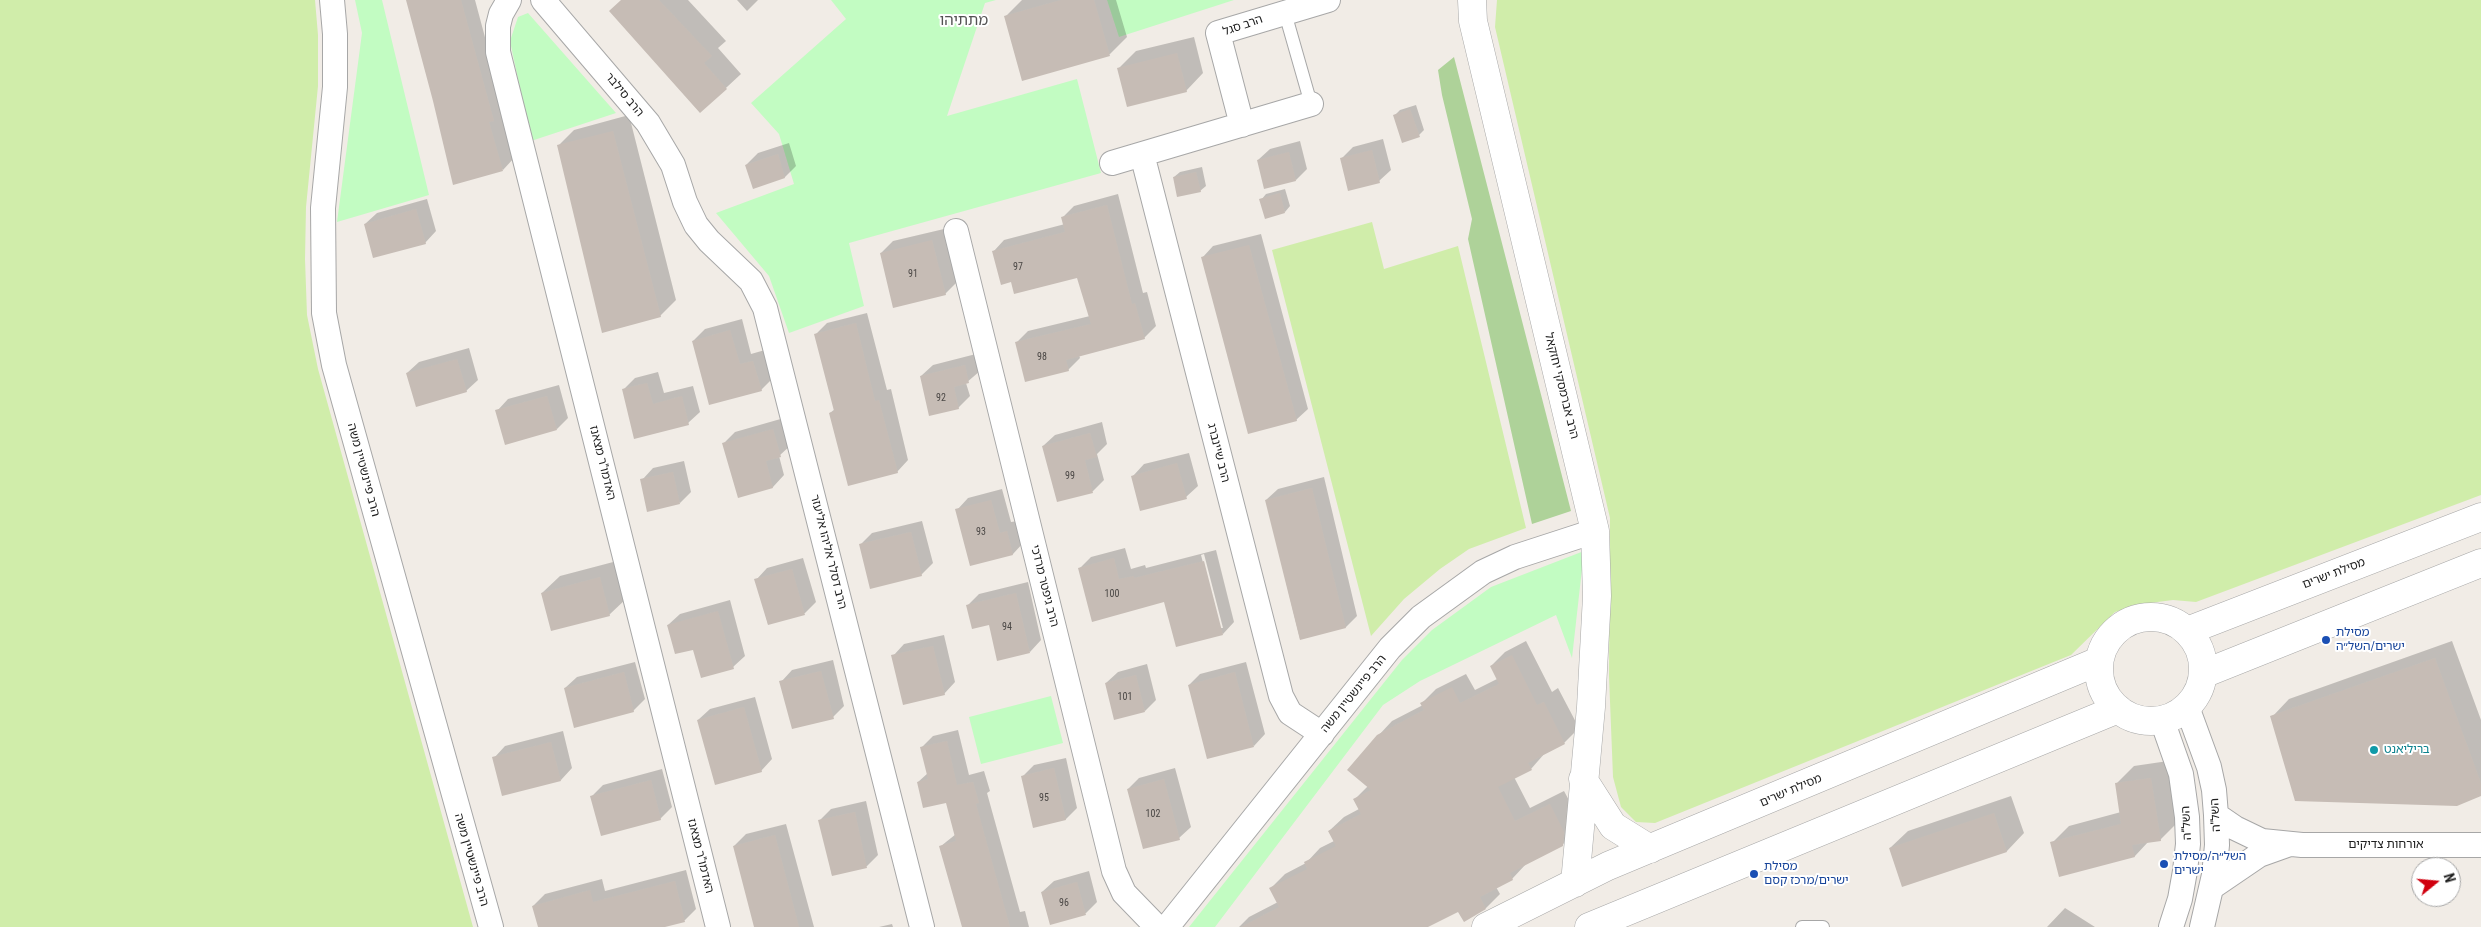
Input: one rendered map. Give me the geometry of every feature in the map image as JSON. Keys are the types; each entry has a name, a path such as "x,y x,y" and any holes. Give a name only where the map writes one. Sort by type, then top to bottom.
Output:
{"street":[{"name":"הרב פיינשטיין משה","path":"332,0 335,34 335,87 323,208 324,313 342,392 491,927"},
{"name":"האדמו\"ר מצאנז","path":"509,0 498,26 498,52 718,927"},
{"name":"הרב סילבר","path":"543,0 648,124 673,165 685,202"},
{"name":"הרב סגל","path":"1242,125 1218,33 1328,0"},
{"name":"הרב אברמסקי יחזקאל","path":"1472,0 1473,21 1595,531 1597,596 1588,749 1575,883"},
{"path":"1112,163 1311,104"},
{"name":"הרב שיינברג","path":"1142,154 1281,696 1290,713 1322,734"},
{"name":"הרב דסלר אליהו אליעזר","path":"685,202 696,225 709,242 751,281 765,308 922,927"},
{"name":"הרב גיפטר מרדכי","path":"956,231 1114,871 1124,893 1157,927"},
{"name":"מסילת ישרים","path":"2187,630 2481,518"},
{"name":"הרב פיינשטיין משה","path":"1168,927 1390,648 1421,617 1483,572 1515,557 1595,531"},
{"path":"2203,674 2481,563"},
{"path":"2148,616 2162,617 2175,622 2187,630 2200,650 2203,674 2195,697 2187,707 2175,715 2162,720 2146,721 2131,717 2118,709 2102,688 2099,661 2103,648 2111,635 2121,626 2134,619 2148,616"},
{"name":"מסילת ישרים","path":"1486,927 1608,866 2099,661"},
{"name":"השל\"ה","path":"2187,707 2209,767 2214,790 2216,815 2217,845 2212,887 2202,927"},
{"path":"1589,927 2118,709"},
{"name":"השל”ה","path":"2162,720 2181,774 2187,817 2188,844 2185,871 2180,899 2171,927"},
{"path":"1584,779 1613,826 1650,849"},
{"path":"2216,815 2235,828 2262,841 2292,844"},
{"path":"2212,887 2259,855 2292,844"},
{"name":"אורחות צדיקים","path":"2292,844 2481,845"}],"lane":[{"path":"1285,13 1311,104"},
{"path":"1802,927 1823,927"}],"green space":[{"path":"0,0 315,0 318,35 318,86 306,207 307,315 318,369 473,927 0,927"},
{"path":"355,0 382,0 429,195 337,222 362,33"},
{"path":"831,0 996,0 985,3 947,116 1077,79 1101,173 849,243 864,306 789,333 769,276 716,213 794,184 779,134 751,103 846,19"},
{"path":"1107,0 1234,0 1119,37"},
{"path":"1497,0 2481,0 2481,495 2196,602 2173,600 2142,604 2115,612 2071,655 1655,823 1636,822 1621,807 1613,777 1609,676 1610,518 1495,27"},
{"path":"528,13 616,113 531,141 510,41 518,17"},
{"path":"1454,57 1571,511 1532,524 1468,239 1472,219 1442,95 1438,70"},
{"path":"1372,222 1384,269 1458,246 1526,528 1469,549 1440,569 1404,599 1371,636 1272,250"},
{"path":"1584,551 1572,658 1556,615 1420,681 1383,705 1215,927 1189,927 1402,660 1432,630 1491,587"},
{"path":"1051,696 1063,743 981,764 969,717"}],"building":[{"path":"406,0 461,0 494,121 489,122 503,171 453,185"},
{"path":"621,0 659,0 712,56 704,63 727,89 700,113 609,11"},
{"path":"1061,0 1094,0 1110,56 1022,81 1004,16"},
{"path":"1177,53 1187,92 1127,107 1117,68"},
{"path":"1410,109 1420,137 1402,143 1393,115"},
{"path":"613,131 661,317 602,333 557,145"},
{"path":"1372,150 1380,183 1348,191 1340,158"},
{"path":"1289,152 1296,181 1264,189 1257,160"},
{"path":"778,154 785,178 753,189 745,165"},
{"path":"1196,172 1201,192 1177,197 1173,177"},
{"path":"1280,193 1285,213 1265,219 1259,199"},
{"path":"1107,205 1132,304 1135,303 1145,339 1066,360 1069,371 1025,382 1015,342 1091,324 1077,278 1014,294 1011,282 1001,285 992,251 1065,232 1061,217"},
{"path":"416,209 426,244 373,258 364,224"},
{"path":"932,240 946,295 893,308 880,253"},
{"path":"1249,245 1297,421 1248,434 1201,257"},
{"path":"856,323 875,401 879,400 898,473 848,486 829,413 834,411 814,334"},
{"path":"730,330 740,364 753,361 762,391 709,405 692,341"},
{"path":"457,359 467,392 416,407 406,373"},
{"path":"965,365 969,383 954,387 959,409 929,416 920,376"},
{"path":"647,383 653,404 682,396 689,425 634,439 622,389"},
{"path":"547,396 557,430 505,445 495,410"},
{"path":"773,429 781,457 766,461 773,488 738,498 722,443"},
{"path":"1090,433 1097,457 1085,460 1093,493 1057,502 1042,446"},
{"path":"1177,463 1187,499 1140,511 1131,476"},
{"path":"673,472 680,504 647,512 640,479"},
{"path":"1312,488 1346,628 1300,640 1265,500"},
{"path":"991,500 1000,533 1007,531 1013,555 970,566 955,509"},
{"path":"911,532 922,576 870,589 859,544"},
{"path":"1114,558 1119,579 1134,576 1134,578 1204,561 1223,635 1176,647 1164,602 1092,622 1078,568"},
{"path":"792,569 805,615 768,625 754,579"},
{"path":"600,577 610,616 551,631 541,593"},
{"path":"1016,593 1030,653 997,661 989,625 972,629 966,605"},
{"path":"718,611 734,669 701,678 693,650 675,654 667,625"},
{"path":"933,646 945,695 903,705 891,655"},
{"path":"1512,655 1537,705 1544,702 1565,744 1528,763 1532,770 1498,787 1515,821 1550,804 1564,832 1563,846 1510,873 1513,880 1480,897 1486,909 1464,922 1458,912 1428,927 1241,927 1279,907 1269,888 1307,869 1304,862 1336,846 1328,831 1361,814 1353,799 1371,790 1347,770 1377,735 1424,710 1420,703 1452,687 1460,703 1499,684 1490,666"},
{"name":"בריליאנט","path":"2435,658 2481,783 2481,796 2457,806 2295,801 2270,716"},
{"path":"821,671 834,719 792,729 779,681"},
{"path":"624,672 634,712 574,728 564,688"},
{"path":"1235,672 1254,747 1207,759 1188,685"},
{"path":"1136,675 1145,712 1114,720 1105,683"},
{"path":"744,707 762,772 715,785 697,720"},
{"path":"947,741 957,785 973,782 979,803 976,804 1010,927 962,927 939,846 956,841 946,803 923,808 917,782 928,779 920,747"},
{"path":"551,742 561,781 502,796 492,757"},
{"path":"1054,768 1066,820 1033,828 1021,776"},
{"path":"2151,778 2161,841 2132,845 2135,857 2059,877 2050,842 2121,824 2115,783"},
{"path":"1164,779 1180,840 1143,849 1127,789"},
{"path":"651,780 661,820 601,836 590,796"},
{"path":"855,812 867,868 832,876 818,820"},
{"path":"1994,813 2007,852 1902,887 1889,848"},
{"path":"775,835 799,927 754,927 733,846"},
{"path":"675,881 685,922 665,927 538,927 532,906 590,890 593,902"},
{"path":"1077,882 1086,915 1050,925 1041,892"}],"place":[{"name":"מסילת ישרים/השל״ה","path":"2326,640"},
{"name":"בריליאנט","path":"2374,750"},
{"name":"השל״ה/מסילת ישרים","path":"2164,864"},
{"name":"מסילת ישרים/מרכז קסם","path":"1754,874"}],"district":[{"name":"מתתיהו","path":"964,21"}]}
